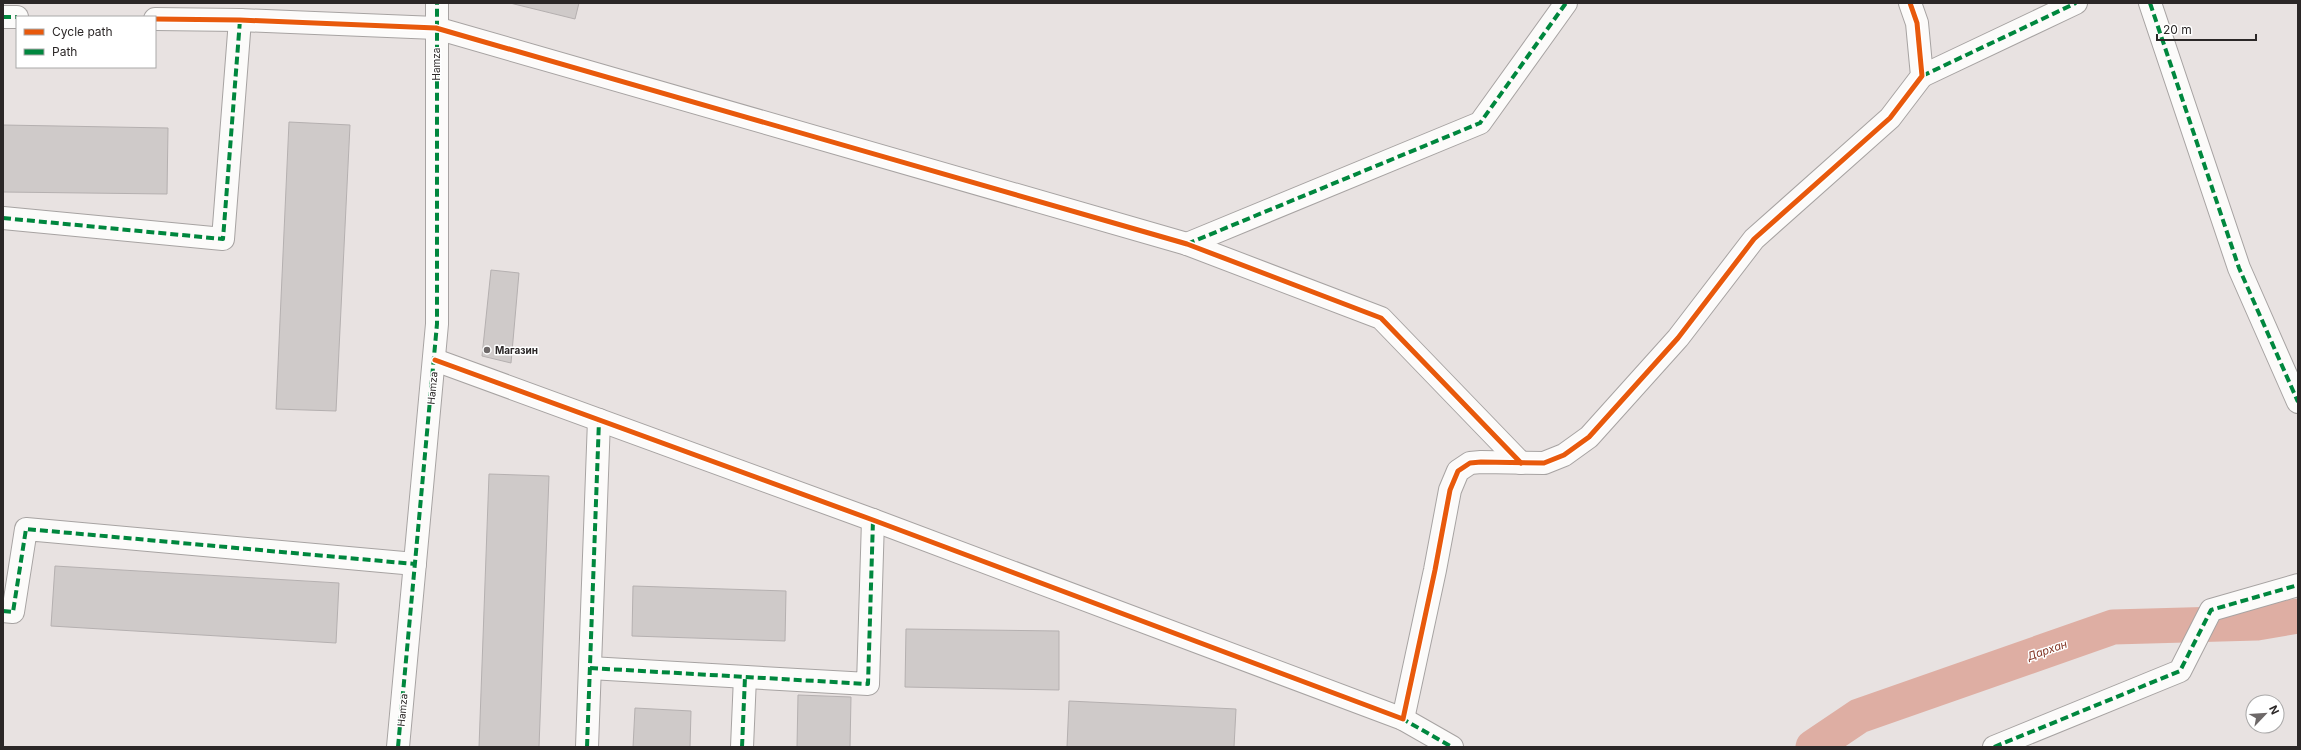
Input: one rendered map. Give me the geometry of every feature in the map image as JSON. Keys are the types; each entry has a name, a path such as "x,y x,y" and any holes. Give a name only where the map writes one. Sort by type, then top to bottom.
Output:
{"street":[{"name":"Hamza","path":"398,747 435,360 437,324 437,3"},
{"path":"1186,244 1480,123 1566,3"},
{"path":"1910,3 1917,23 1922,76"},
{"path":"1403,719 1435,570 1450,490 1458,471 1470,463 1544,463 1564,455 1589,437 1678,338 1754,239 1890,118 1922,76 2076,3"},
{"path":"2150,3 2239,268 2298,402"},
{"path":"3,17 16,18"},
{"path":"156,19 240,20 436,28 1186,244 1381,318 1521,464"},
{"path":"3,218 223,239 240,20"},
{"path":"435,360 873,520 1403,719 1452,747"},
{"path":"587,747 600,420"},
{"path":"590,668 868,684 873,520"},
{"path":"3,611 13,612 26,529 415,564"},
{"path":"1994,747 2180,672 2211,610 2298,585"},
{"path":"742,747 745,677"}],"building":[{"path":"510,3 579,3 575,19"},
{"path":"289,122 350,125 336,411 276,409"},
{"path":"3,125 168,128 167,194 3,192"},
{"path":"491,270 519,273 511,363 482,356"},
{"path":"489,474 549,476 539,747 479,747"},
{"path":"55,566 339,583 336,643 51,626"},
{"path":"633,586 786,591 785,641 632,636"},
{"path":"906,629 1059,631 1059,690 905,687"},
{"path":"798,695 851,697 850,747 797,747"},
{"path":"1069,701 1236,709 1234,747 1067,747"},
{"path":"635,708 691,711 690,747 633,747"}],"waterway":[{"name":"Дархан","path":"1813,747 1859,716 2113,627 2257,623 2298,616"}],"marked path":[{"path":"398,747 437,324 437,3"},
{"path":"1187,244 1480,123 1566,3"},
{"path":"1922,76 2076,3"},
{"path":"2150,3 2239,268 2298,402"},
{"path":"3,17 16,17"},
{"path":"3,218 223,239 240,20"},
{"path":"587,747 599,420"},
{"path":"590,668 868,684 873,520"},
{"path":"3,611 13,612 26,529 415,564"},
{"path":"1994,747 2180,671 2211,610 2298,585"},
{"path":"742,747 745,677"},
{"path":"1401,718 1452,747"}],"cycle path":[{"path":"435,360 873,520 1403,719 1435,570 1450,490 1458,471 1470,463 1544,463 1564,455 1589,437 1678,338 1754,239 1890,118 1922,76 1917,23 1910,3"},
{"path":"156,19 240,20 436,28 1187,244 1381,318 1521,463"}],"place":[{"name":"Магазин","path":"487,350"}]}
